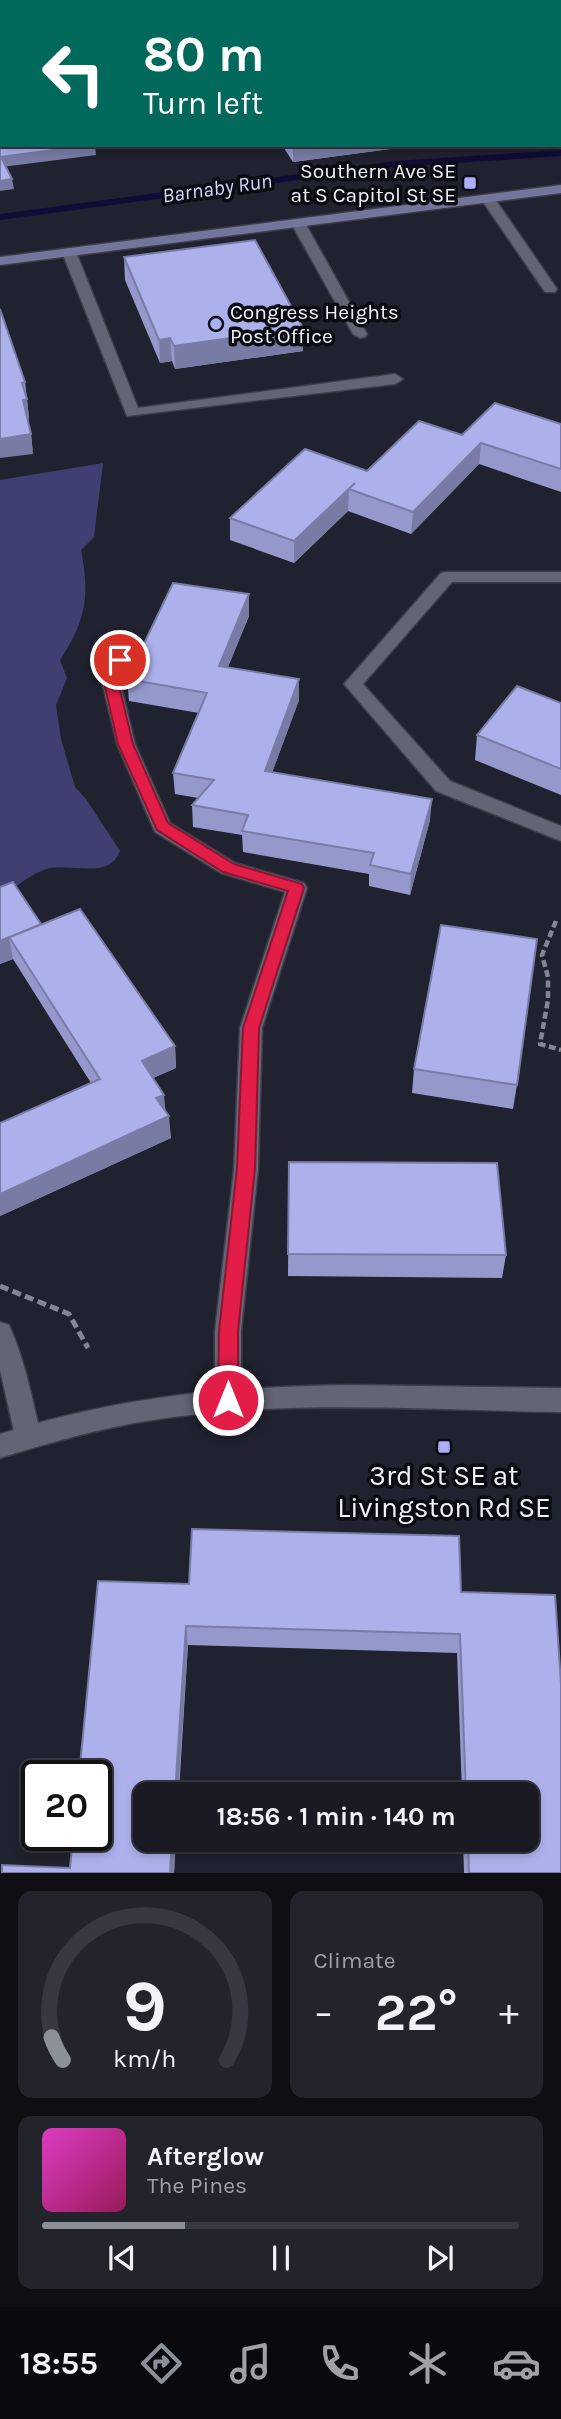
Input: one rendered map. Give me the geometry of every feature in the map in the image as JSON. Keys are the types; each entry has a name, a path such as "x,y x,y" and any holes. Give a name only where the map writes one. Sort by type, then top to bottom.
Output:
{"main road":[{"path":"0,261 561,190"}],"street":[{"path":"488,198 550,289"},
{"path":"299,223 360,334"},
{"path":"69,252 132,413 395,379"},
{"path":"561,577 447,577 354,684 443,786 561,834"},
{"path":"131,642 110,678 126,744 162,827 228,868 297,888 251,1028 246,1168 228,1331 228,1400"},
{"path":"0,1333 13,1371 28,1436"},
{"path":"0,1446 28,1436 137,1409 228,1400 561,1400"}],"path":[{"path":"556,921 542,955 546,966 550,1010 540,1044 561,1049"},
{"path":"0,1286 69,1314 88,1348"}],"shaded area":[{"path":"103,463 94,537 81,550 85,581 84,608 76,633 60,660 67,678 56,705 61,739 75,787 120,851 114,861 106,866 62,867 41,871 0,898 0,480"}],"building":[{"path":"0,147 76,147 1,157 12,179 0,181"},
{"path":"255,240 303,328 174,346 170,338 159,340 124,257"},
{"path":"0,309 25,382 22,383 27,399 23,400 31,434 0,439"},
{"path":"495,403 561,424 561,469 481,443 413,512 349,489 355,483 294,541 230,518 305,449 367,471 419,421 462,435"},
{"path":"173,583 249,594 219,666 299,679 265,771 432,799 411,874 370,865 374,853 242,831 248,815 192,805 214,780 173,773 207,693 127,679"},
{"path":"517,686 561,703 561,769 477,735"},
{"path":"13,882 41,924 10,937 80,909 175,1046 142,1061 164,1095 156,1098 169,1116 0,1194 0,1123 100,1079 9,937 0,941 0,887"},
{"path":"441,925 537,939 517,1085 414,1069"},
{"path":"289,1162 497,1163 506,1255 288,1254"},
{"path":"192,1529 459,1536 461,1592 555,1595 561,1684 561,1873 469,1873 468,1852 539,1852 539,1782 466,1782 460,1634 186,1626 176,1782 133,1782 133,1852 171,1852 170,1873 2,1873 2,1865 70,1868 72,1851 112,1851 112,1760 81,1760 98,1581 189,1584"}],"waterway":[{"name":"Barnaby Run","path":"0,217 395,164 561,153"}],"place":[{"name":"Southern Ave SE at S Capitol St SE","path":"470,183"},
{"name":"Congress Heights Post Office","path":"216,324"},
{"name":"3rd St SE at Livingston Rd SE","path":"444,1447"}],"route":[{"path":"120,660 110,678 126,744 162,827 228,868 297,888 251,1028 246,1168 228,1331 228,1400"}]}
